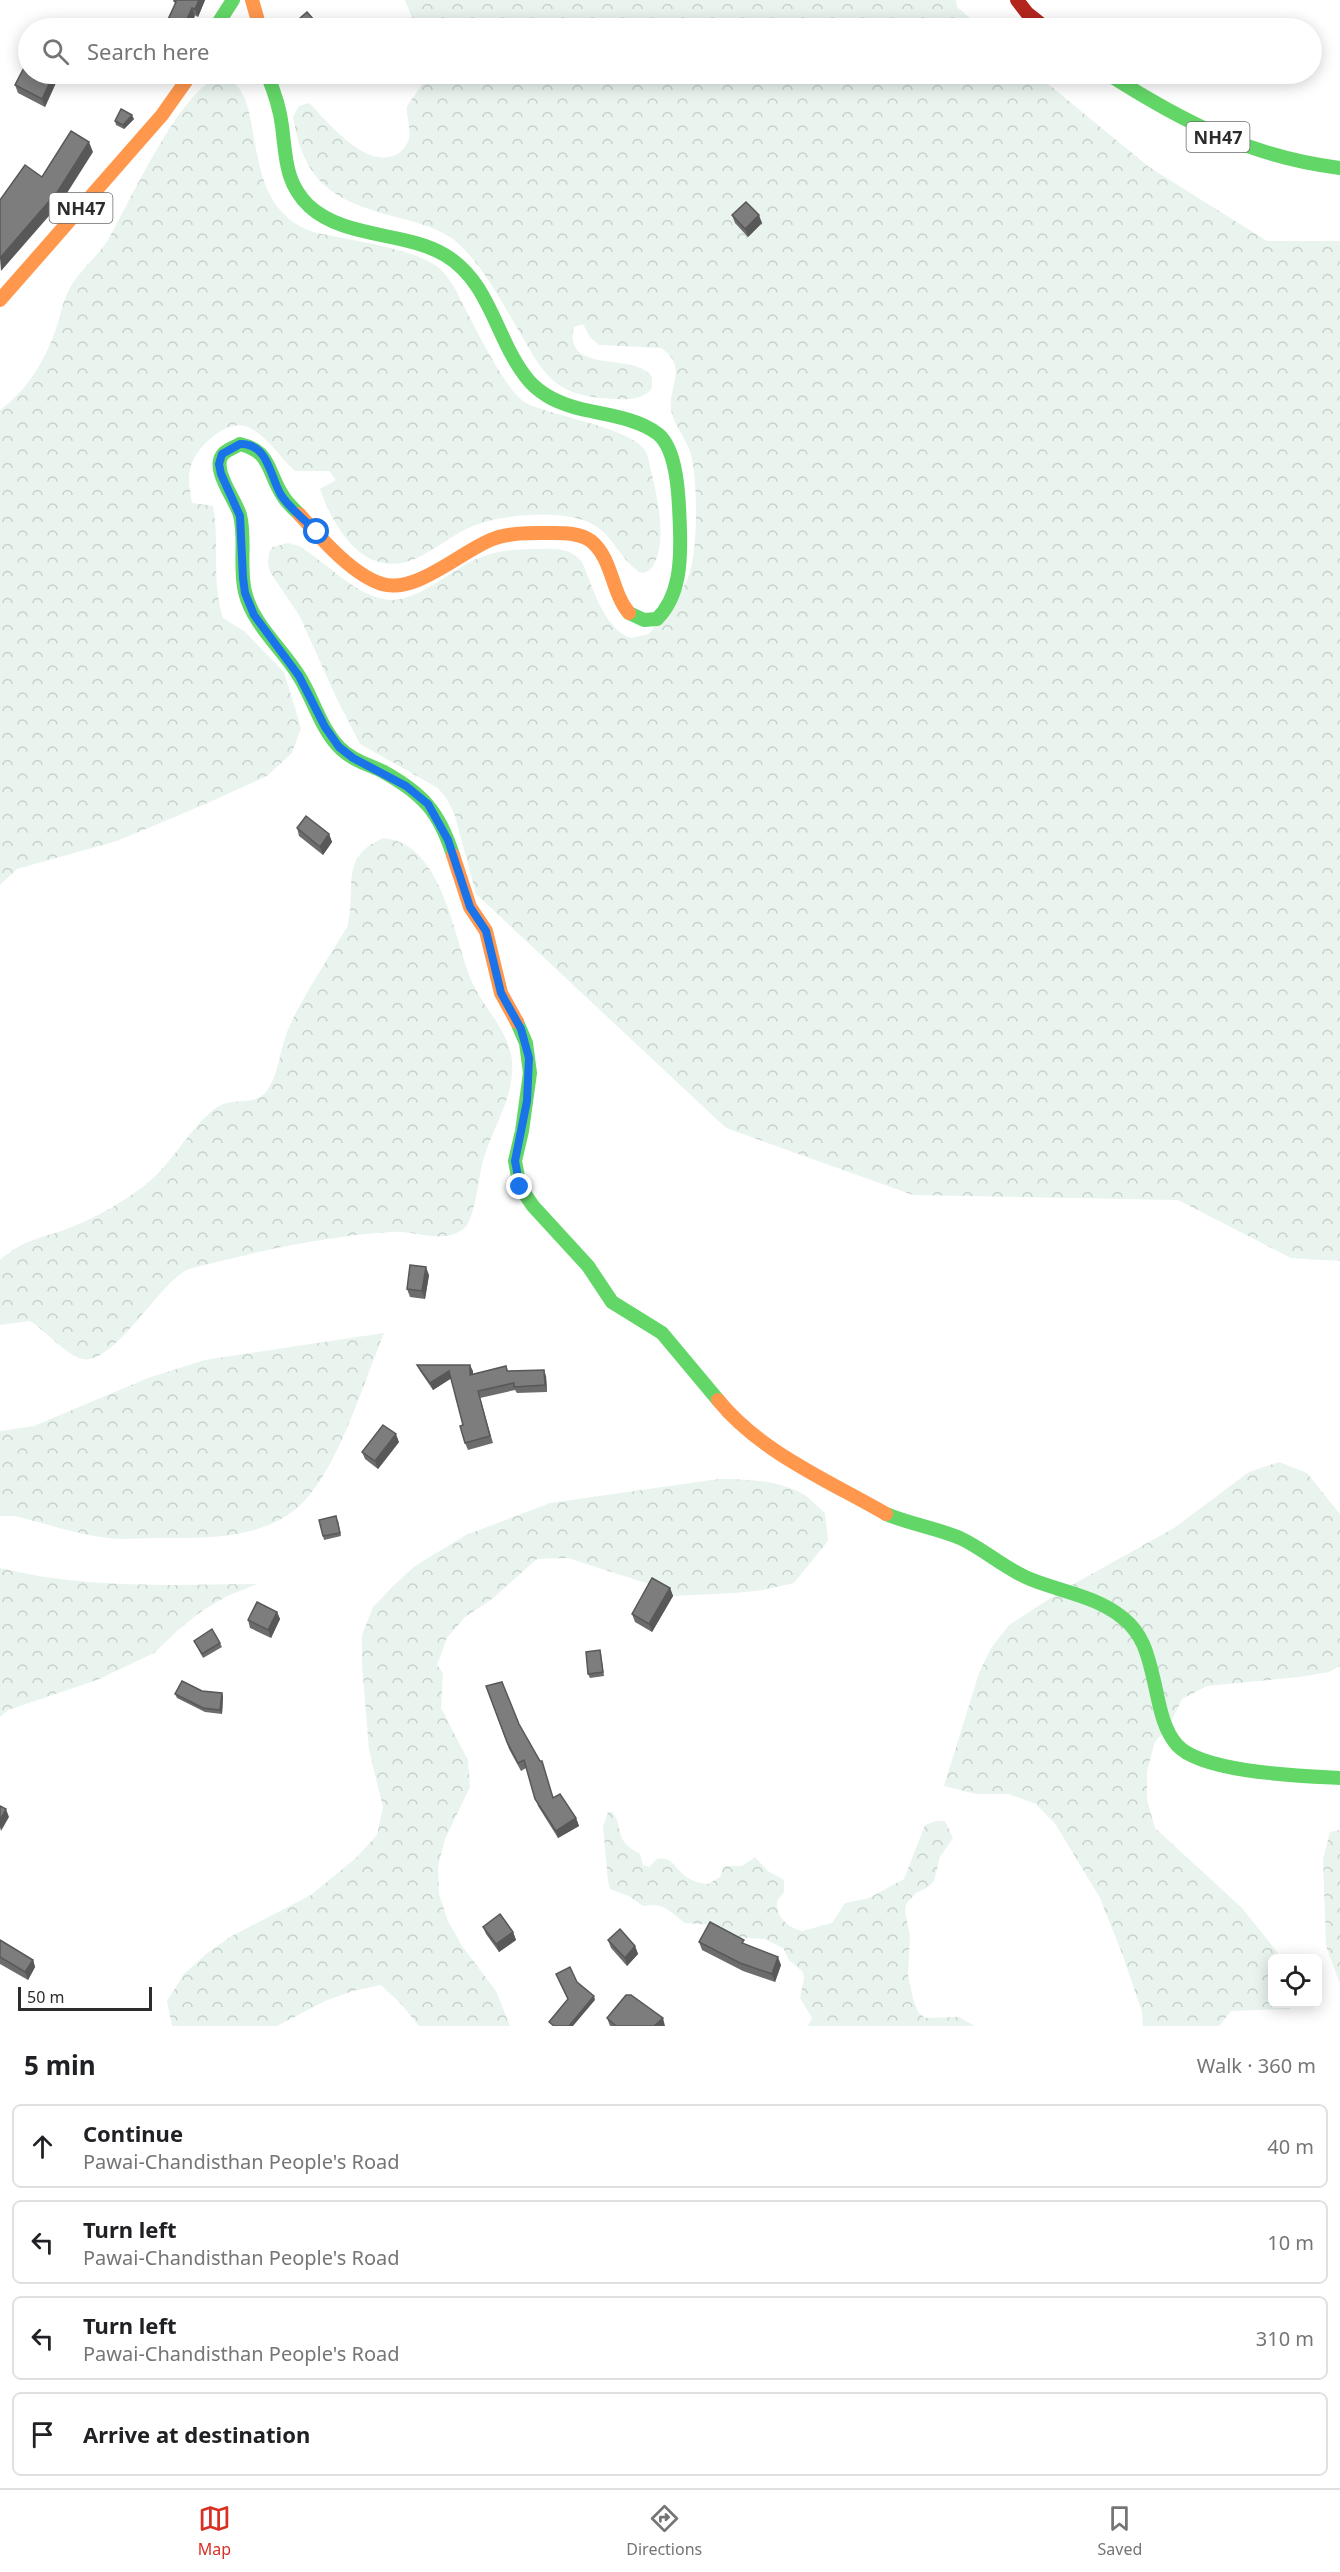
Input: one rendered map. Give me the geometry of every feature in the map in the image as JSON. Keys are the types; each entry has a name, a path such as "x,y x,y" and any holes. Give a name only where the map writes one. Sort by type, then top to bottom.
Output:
{"main road":[{"path":"221,18 233,0"},
{"path":"252,0 257,18"},
{"path":"1017,0 1033,18"},
{"name":"NH47","path":"0,300 162,115 185,84"},
{"path":"270,84 279,111 287,172 293,187 303,200 315,211 338,223 414,241 453,260 471,278 514,356 539,391 560,403 629,421 654,431 665,441 674,467 681,522 678,570 666,612 659,619 649,621 635,617 621,604 606,561 595,545 585,537 533,532 495,538 475,546 413,581 393,585 380,583 347,560 288,503 267,462 256,448 246,444 233,447 222,454 219,464 221,474 240,516 245,593 254,615 299,676 325,727 339,747 353,758 406,786 428,804 448,840 470,907 486,931 501,993 521,1029 529,1058 527,1101 515,1161 517,1178 526,1197 588,1266 612,1302 662,1333 730,1415 758,1439 887,1515 960,1538 1029,1579 1092,1599 1122,1617 1137,1632 1146,1647 1165,1725 1176,1744 1186,1753 1223,1765 1260,1773 1340,1778"},
{"name":"NH47","path":"1124,84 1172,114 1234,144 1291,162 1340,168"}],"green space":[{"path":"405,0 956,0 957,7 970,18 412,18"},
{"path":"234,84 246,101 261,173 271,197 287,218 313,232 395,249 426,260 438,267 453,285 507,383 526,403 612,430 641,445 647,454 657,497 661,530 660,545 650,570 643,573 631,565 603,531 586,521 559,515 514,516 466,529 417,558 399,563 382,563 355,548 334,521 320,489 336,480 329,471 295,471 267,441 248,427 240,425 222,430 206,443 194,458 189,475 192,503 213,506 217,589 223,618 244,631 284,672 301,728 292,753 267,776 203,805 117,841 17,869 0,885 0,410 27,384 41,363 52,341 71,286 108,240 142,175 173,123 205,85"},
{"path":"422,84 1048,84 1149,167 1267,241 1340,241 1340,1261 1291,1258 1178,1200 913,1195 726,1128 476,894 455,816 447,799 438,788 360,744 299,615 270,572 269,552 273,547 288,543 299,546 368,594 392,600 413,595 474,560 490,554 524,549 563,550 573,554 582,562 606,616 613,626 631,638 649,634 686,582 695,539 695,483 691,455 671,410 676,369 669,355 661,348 599,345 590,337 583,324 574,327 573,342 579,352 602,361 644,369 652,377 652,388 641,397 625,399 593,397 565,389 553,380 534,357 488,280 457,242 430,227 363,207 330,190 317,178 299,142 293,117 299,106 309,103 360,150 383,158 400,152 408,141 407,106"},
{"path":"383,838 404,844 420,857 433,875 452,919 473,984 502,1030 510,1050 512,1074 507,1100 483,1161 474,1204 466,1227 448,1236 391,1232 340,1237 264,1251 189,1269 165,1289 122,1337 95,1358 76,1357 30,1321 0,1325 0,1260 26,1243 79,1224 117,1204 154,1177 209,1113 225,1103 260,1097 270,1087 290,1025 310,987 347,927 354,865 369,846"},
{"path":"384,1333 351,1419 331,1463 307,1498 292,1512 275,1522 256,1530 215,1537 118,1539 84,1534 14,1516 0,1516 0,1431 34,1426 148,1378 205,1360"},
{"path":"1279,1462 1307,1473 1340,1514 1340,1666 1329,1672 1299,1677 1207,1686 1182,1699 1170,1724 1155,1742 1147,1771 1147,1800 1155,1828 1242,1908 1279,1954 1268,1954 1268,2008 1290,2008 1231,2011 1219,2026 1143,2026 1142,2012 1100,1898 1056,1825 1036,1804 1008,1794 976,1794 944,1786 979,1673 991,1648 1009,1625 1063,1590 1174,1528 1249,1472"},
{"path":"719,1479 751,1480 793,1489 803,1494 825,1513 828,1541 794,1583 763,1590 673,1596 655,1586 568,1558 537,1559 492,1599 465,1617 447,1638 437,1665 443,1673 441,1708 468,1760 470,1787 445,1839 438,1866 439,1894 448,1921 462,1946 496,1991 510,2026 419,2026 402,2005 381,1985 353,1991 325,2001 277,2026 172,2026 167,2001 184,1974 230,1937 311,1895 357,1857 377,1835 383,1807 369,1750 362,1665 362,1635 373,1607 393,1586 415,1566 466,1535 550,1503"},
{"path":"0,1568 64,1580 96,1583 257,1584 227,1596 202,1611 154,1653 97,1680 8,1710 0,1717"},
{"path":"608,1812 612,1812 615,1816 624,1841 640,1854 643,1865 649,1867 657,1859 666,1859 685,1876 699,1883 708,1884 720,1877 724,1866 742,1866 755,1857 768,1871 784,1880 784,1892 777,1901 778,1912 787,1924 802,1931 832,1923 845,1903 869,1898 904,1879 925,1825 945,1821 953,1838 940,1857 934,1881 916,1893 906,1904 905,1912 910,1935 908,1975 918,2012 925,2018 959,2017 975,2026 808,2026 812,2018 800,1998 803,1972 789,1960 783,1948 765,1939 735,1937 714,1925 685,1923 662,1907 643,1906 629,1896 610,1889 603,1827"},
{"path":"1340,1830 1340,1984 1326,1946 1323,1859 1330,1832"}],"building":[{"path":"199,0 188,18 169,18 176,2 174,1"},
{"path":"307,12 312,18 300,18"},
{"path":"18,79 18,84 49,84 42,99 15,85"},
{"path":"121,109 132,115 123,125 115,121"},
{"path":"71,131 89,142 58,191 0,258 0,200 25,165 42,177"},
{"path":"746,202 759,215 745,229 732,215"},
{"path":"306,816 329,834 320,847 297,828"},
{"path":"410,1265 426,1267 422,1291 407,1289"},
{"path":"417,1365 470,1365 470,1375 506,1366 507,1371 544,1370 545,1385 514,1387 514,1383 478,1391 490,1436 465,1443 460,1426 463,1425 449,1371 430,1383"},
{"path":"383,1425 396,1434 375,1461 362,1452"},
{"path":"336,1516 340,1533 323,1536 319,1520"},
{"path":"652,1578 670,1588 649,1624 632,1614"},
{"path":"257,1602 277,1612 268,1630 248,1620"},
{"path":"212,1629 220,1643 202,1654 194,1641"},
{"path":"600,1650 603,1672 588,1674 586,1652"},
{"path":"182,1681 202,1691 222,1693 220,1710 203,1708 175,1694"},
{"path":"502,1682 519,1724 542,1761 553,1798 560,1794 576,1818 556,1831 535,1799 524,1760 518,1763 507,1742 486,1686"},
{"path":"0,1806 6,1809 0,1820"},
{"path":"500,1914 513,1932 496,1944 483,1927"},
{"path":"710,1922 744,1940 742,1943 778,1957 772,1974 740,1963 699,1942"},
{"path":"620,1929 635,1946 625,1958 608,1940"},
{"path":"0,1940 33,1960 25,1972 0,1957"},
{"path":"570,1967 577,1982 594,1996 569,2026 554,2026 549,2022 568,1999 556,1974"},
{"path":"626,1995 631,1995 663,2018 654,2026 616,2026 607,2018"}],"traffic: fast":[{"path":"221,18 233,0"},
{"path":"271,84 280,113 291,179 309,206 323,217 340,224 429,247 445,255 461,267 484,297 509,350 535,387 547,396 567,405 641,424 658,434 665,442 677,479 680,542 678,577 670,600 657,619 644,620 629,613"},
{"path":"1124,84 1191,122 1247,146 1308,163 1340,168"},
{"path":"299,514 285,499 268,464 258,452 240,444 224,453 220,459 221,475 240,515 243,583 254,615 299,676 332,739 348,755 396,779 418,796 442,826 453,855"},
{"path":"517,1022 526,1043 530,1073 522,1131 515,1161 520,1187 533,1206 588,1266 612,1302 662,1333 718,1400"},
{"path":"886,1514 960,1538 1021,1575 1102,1604 1123,1618 1136,1632 1144,1646 1168,1731 1177,1745 1190,1754 1208,1762 1254,1771 1340,1778"}],"traffic: slow":[{"path":"252,0 257,18"},
{"path":"0,300 162,115 184,84"},
{"path":"299,514 348,564 382,584 410,583 439,570 480,545 500,537 537,533 567,533 582,536 591,541 604,557 623,605 629,613"},
{"path":"453,855 470,907 486,931 501,993 517,1022"},
{"path":"718,1400 754,1435 775,1450 886,1514"}],"traffic: jam":[{"path":"1017,0 1033,18"}],"route":[{"path":"317,532 282,495 267,462 256,448 240,444 222,454 219,464 221,474 240,516 243,578 250,608 299,676 314,701 325,727 339,747 353,758 406,786 420,795 428,804 438,818 448,840 470,907 486,931 501,993 521,1029 529,1058 527,1101 515,1161 520,1187"}]}
